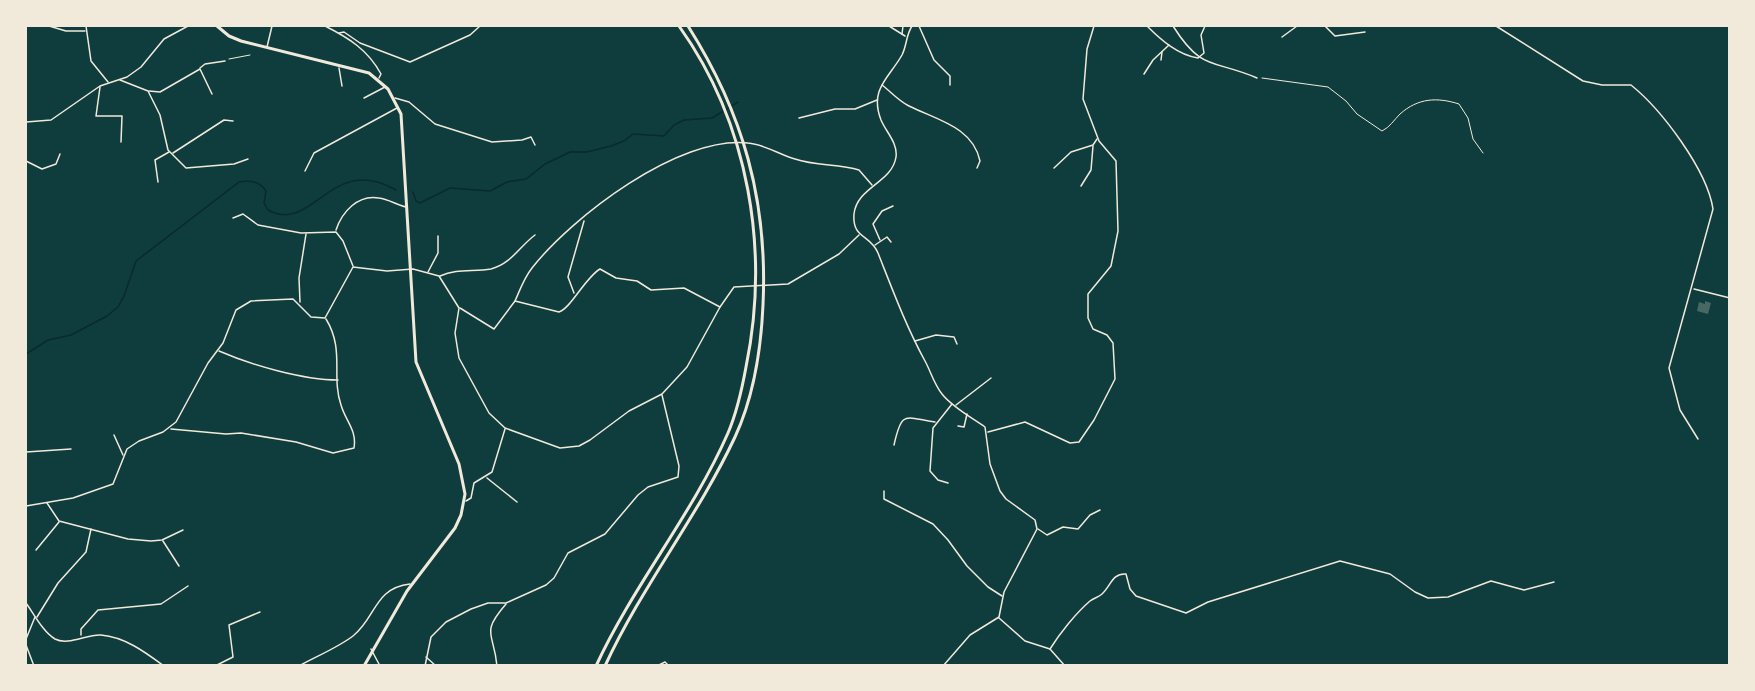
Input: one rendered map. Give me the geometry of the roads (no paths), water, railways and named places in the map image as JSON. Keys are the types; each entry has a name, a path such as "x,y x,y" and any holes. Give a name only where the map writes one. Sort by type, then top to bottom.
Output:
{"main road":[{"path":"216,26 229,36 363,71 386,86 398,107 403,129 416,366 461,470 464,502 455,528 411,584 371,649 364,666"},
{"path":"596,666 644,577 711,468 729,431 741,391 753,335 757,278 751,201 742,160 715,88 679,26"},
{"path":"605,666 645,591 717,472 736,434 751,394 762,337 765,278 758,199 749,157 722,84 688,26"}],"street":[{"path":"49,26 66,31 86,31"},
{"path":"86,26 91,61 108,83"},
{"path":"26,122 51,120 100,86 120,79 141,67 164,39 188,26"},
{"path":"267,47 272,26"},
{"path":"326,26 371,56 381,74 378,79"},
{"path":"339,33 344,32 360,43 410,62 470,35 480,26"},
{"path":"889,26 905,36"},
{"path":"902,34 903,26"},
{"path":"912,26 905,36 902,55 882,85 878,99 881,120 893,141 896,156 888,173 861,196 855,210 854,226 859,235 874,246 914,341 941,393 987,432 990,464 1000,491 1006,500 1032,517 1037,527 1047,535 1063,527 1078,529 1090,514 1100,510"},
{"path":"919,26 934,60 950,76 950,85"},
{"path":"987,432 1025,422 1070,442 1079,442 1094,420 1115,379 1113,343 1107,335 1093,329 1086,305 1088,294 1111,266 1118,231 1118,168 1116,161 1098,138 1083,99 1087,49 1094,26"},
{"path":"1147,26 1188,56 1257,78"},
{"path":"1173,26 1185,45 1198,58"},
{"path":"1198,58 1203,53 1201,35 1205,26"},
{"path":"1282,37 1297,26"},
{"path":"1325,26 1335,36 1365,32"},
{"path":"1496,26 1583,81 1602,85 1631,85 1692,156 1710,191 1713,209 1669,368 1680,410 1698,439"},
{"path":"1144,74 1162,51 1170,45"},
{"path":"1161,60 1162,51"},
{"path":"120,79 123,83 148,92 160,92 205,64 225,61"},
{"path":"338,64 342,86"},
{"path":"200,69 212,94"},
{"path":"882,85 909,106 955,128 972,139 980,161 976,168"},
{"path":"100,86 96,116 122,116 121,142"},
{"path":"364,98 386,86"},
{"path":"148,92 160,115 171,152 184,167 189,169 248,159"},
{"path":"394,99 409,102 440,126 498,143 531,137 535,145"},
{"path":"799,118 835,109 855,109 878,99"},
{"path":"305,171 314,153 319,149 344,139 398,107"},
{"path":"158,183 155,160 224,120 233,121"},
{"path":"1081,186 1091,170 1090,157 1093,145 1098,138"},
{"path":"439,276 459,308 494,328 515,301 532,269 564,235 651,170 695,150 719,144 748,142 802,161 859,170 873,186"},
{"path":"1054,168 1071,152 1093,145"},
{"path":"26,161 42,169 56,164 60,154"},
{"path":"336,232 340,220 360,200 381,198 407,207"},
{"path":"880,240 873,224 882,211 893,206"},
{"path":"233,218 243,214 258,225 306,233 336,232"},
{"path":"575,293 568,277 584,219"},
{"path":"26,506 108,488 116,479 127,449 139,441 169,429 226,434 241,433 296,442 333,453 354,448 354,432 341,405 338,355 326,318 353,267 343,241 336,232"},
{"path":"300,303 299,278 306,233"},
{"path":"353,267 387,271 410,270 439,276 454,270 497,266 513,257 534,235"},
{"path":"459,308 454,333 459,358 489,413 505,428 560,448 579,446 629,411 662,394 687,367 729,292 741,286 779,286 838,254 859,235"},
{"path":"428,273 438,253 438,237"},
{"path":"874,246 887,237 891,242"},
{"path":"515,301 559,312 567,308 575,293 600,269 616,278 637,281 651,290 666,291 684,288 720,307"},
{"path":"1693,288 1730,298"},
{"path":"169,429 184,408 208,363 218,351 236,310 242,304 250,301 293,299 300,303 311,317 326,318"},
{"path":"914,341 936,335 954,337 957,344"},
{"path":"218,351 243,361 309,379 338,380"},
{"path":"948,483 938,480 930,471 931,440 936,422 954,404 991,378"},
{"path":"497,666 490,628 496,614 506,603 546,585 554,578 568,553 605,534 648,487 678,477 679,466 662,394"},
{"path":"958,426 964,427 968,414"},
{"path":"894,445 900,422 904,417 916,417 936,422"},
{"path":"464,502 471,498 474,483 492,472 498,459 505,428"},
{"path":"114,435 123,456"},
{"path":"26,452 71,449"},
{"path":"486,477 517,501"},
{"path":"884,491 884,499 933,524 967,566 988,587 1003,596"},
{"path":"47,502 59,521 128,539 162,540 183,530"},
{"path":"36,550 59,521"},
{"path":"943,666 974,631 998,617 1003,596 1037,527"},
{"path":"26,639 36,617 58,584 86,552 91,529"},
{"path":"162,540 178,566"},
{"path":"1050,649 1064,628 1091,600 1102,594 1116,576 1123,573 1126,574 1130,589 1136,596 1186,612 1208,602 1340,561 1390,574 1415,592 1428,598 1448,597 1491,581 1524,590 1554,582"},
{"path":"299,666 350,638 361,628 381,597 404,585 411,584"},
{"path":"81,636 81,629 98,610 161,604 188,586"},
{"path":"26,603 56,639 65,641 81,636 101,635 118,639 134,645 164,666"},
{"path":"425,666 425,656 431,637 446,622 488,603 506,603"},
{"path":"215,666 233,657 229,626 260,612"},
{"path":"998,617 1025,641 1050,649 1065,666"},
{"path":"26,645 34,666"},
{"path":"371,649 380,666"},
{"path":"425,656 436,666"},
{"path":"657,666 665,662 669,666"}],"waterway":[{"path":"413,192 416,201 420,203 450,188 490,191 507,182 526,179 545,164 570,152 587,152 611,146 624,141 633,134 664,136 674,125 684,120 712,118 738,102"},
{"path":"26,354 48,340 71,335 107,316 118,307 124,296 136,261 239,182 251,181 261,185 266,191 264,203 268,210 284,215 298,212 339,186 355,181 374,181 396,190"}]}
